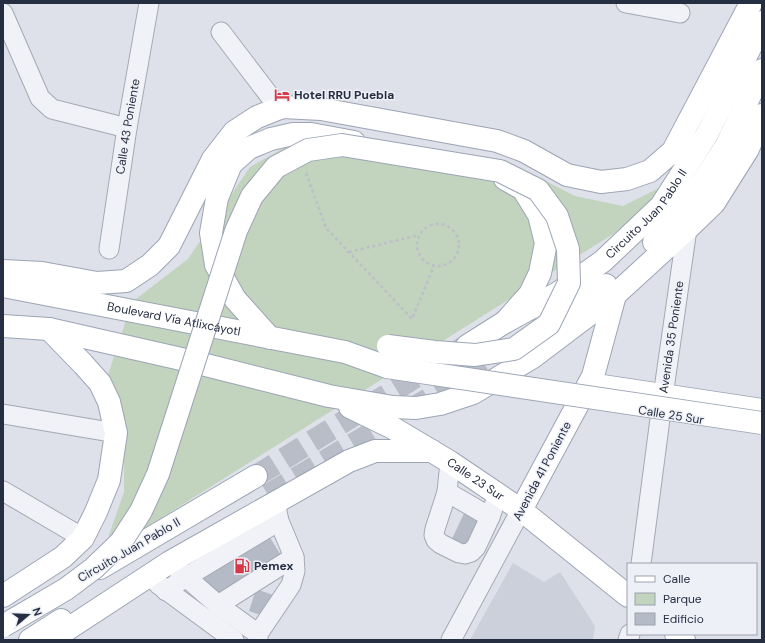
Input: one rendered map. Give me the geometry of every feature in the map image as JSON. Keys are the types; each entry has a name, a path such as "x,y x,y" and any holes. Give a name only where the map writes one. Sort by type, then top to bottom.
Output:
{"main road":[{"path":"3,271 42,273 97,283 126,281 150,265 169,246 214,159 234,132 257,117 283,108 321,109 497,141 524,151 566,175 602,182 627,179 650,170 673,152 751,3"},
{"name":"Circuito Juan Pablo II","path":"467,346 505,322 558,293 603,261 661,206 706,136 762,22"},
{"name":"Circuito Juan Pablo II","path":"495,359 609,282 636,261 685,208 726,146 762,70"},
{"path":"3,326 49,329 329,396 393,407 416,408 440,404 473,393 533,357 615,295 714,202 748,149 761,118"},
{"path":"270,338 235,299 216,265 211,233 217,198 231,164 249,148 271,139 293,134 311,134 483,166 523,189 539,215 546,243 540,272 530,294 505,322"},
{"path":"3,626 66,589 94,568 121,542 141,511 158,474 236,231 252,196 276,167 308,150 342,145 500,172 538,190 557,216 568,249 569,283 549,324 514,349 475,355 434,352 387,356"},
{"name":"Boulevard Vía Atlixcáyotl","path":"3,286 345,352 387,356"},
{"name":"Avenida 41 Poniente","path":"521,510 593,376 615,295"},
{"path":"5,591 63,557 83,538 96,512 109,480 116,433 109,402 100,383 49,329"},
{"path":"387,356 762,423"},
{"name":"Calle 25 Sur","path":"584,393 661,404 762,431"},
{"name":"Calle 23 Sur","path":"329,396 393,428 441,456 498,494 511,505 521,510 627,595"},
{"name":"Calle 25 Sur","path":"661,404 692,399 762,410"},
{"path":"51,640 170,562 274,506 349,461 375,451 441,456"},
{"name":"Circuito Juan Pablo II","path":"3,626 256,476"},
{"name":"Circuito Juan Pablo II","path":"30,640 111,589 274,506"}],"street":[{"name":"Calle 43 Poniente","path":"109,249 148,3"},
{"path":"626,3 680,13"},
{"path":"3,13 40,98 52,108 127,128"},
{"path":"221,32 272,99 277,109"},
{"name":"Avenida 35 Poniente","path":"641,563 661,404 687,229"},
{"path":"3,414 116,433"},
{"path":"441,456 447,492 434,535 436,540 441,544 459,553 465,554 471,552 476,547 490,517 498,494"},
{"path":"3,490 83,538"},
{"path":"447,492 490,517"},
{"path":"166,591 186,577 274,506 294,557 295,571 291,585 258,637 218,606 186,577 170,562"},
{"name":"Avenida 41 Poniente","path":"451,640 521,510"},
{"path":"218,606 294,557"},
{"path":"149,576 166,591 234,640"}],"path":[{"path":"306,170 326,228 412,319 434,266"},
{"path":"432,225 446,225 452,228 459,240 457,254 448,264 434,266 427,263 422,258 417,246 418,239 426,228 432,225"},
{"path":"349,252 420,235"}],"shaded area":[{"path":"513,563 544,582 560,572 595,626 593,640 470,640"}],"green space":[{"path":"314,131 522,169 575,196 623,206 665,185 648,212 110,550 109,535 124,492 124,435 105,384 132,302 188,259 250,167"}],"building":[{"path":"466,509 483,517 468,549 451,541"},
{"name":"Pemex","path":"269,536 280,554 214,595 203,577"},
{"name":"Pemex","path":"256,589 273,595 266,617 249,611"}],"tunnel":[{"path":"256,476 464,347"},
{"path":"268,495 495,359"}],"place":[{"name":"Hotel RRU Puebla","path":"282,95"},
{"name":"Pemex","path":"242,566"}]}
